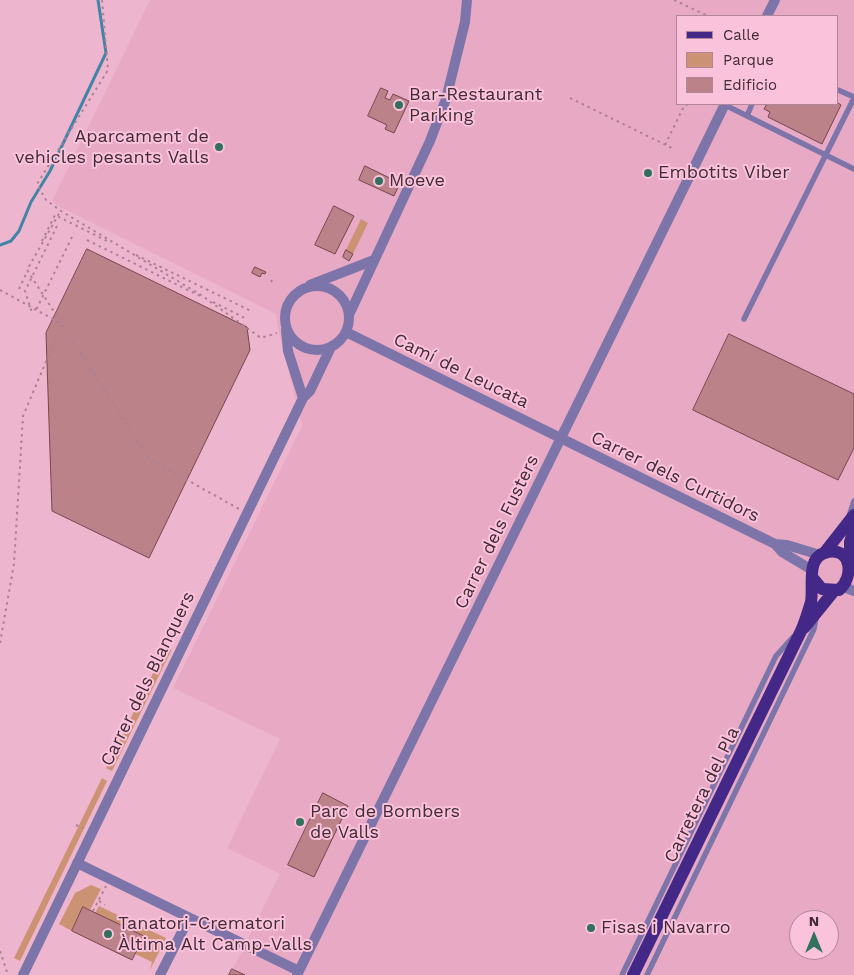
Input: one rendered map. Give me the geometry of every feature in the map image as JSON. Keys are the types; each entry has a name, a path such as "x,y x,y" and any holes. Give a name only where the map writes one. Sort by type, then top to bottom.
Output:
{"main road":[{"path":"803,628 810,603 812,574 822,554 851,523"},
{"path":"803,628 844,590 848,582 852,567 851,523"},
{"path":"822,554 838,552 852,567"},
{"path":"812,574 822,589 844,590"},
{"name":"Carretera del Pla","path":"633,975 803,628"}],"street":[{"path":"286,329 292,340 302,347 314,350 331,347 340,341 346,332 349,315 430,140 446,99 465,22 467,0"},
{"path":"768,15 775,0"},
{"name":"Carrer dels Fusters","path":"298,973 725,105"},
{"path":"303,398 288,351 284,318 287,306 293,296 322,278 374,260"},
{"path":"303,289 321,286 333,290 346,303 349,315"},
{"name":"Camí de Leucata","path":"346,332 561,439"},
{"name":"Carrer dels Blanquers","path":"23,975 303,398 310,391 331,347"},
{"name":"Carrer dels Curtidors","path":"561,439 775,544 787,545 822,554"},
{"name":"Carrer dels Curtidors","path":"775,544 782,552 812,574"},
{"path":"77,864 298,973"},
{"path":"160,975 189,918"}],"lane":[{"path":"744,319 854,98 839,90"},
{"path":"727,105 854,169"},
{"path":"747,116 752,105"},
{"path":"851,523 854,501"},
{"path":"647,975 814,629 816,615"},
{"path":"622,975 776,656 803,628"}],"path":[{"path":"102,0 108,70 37,184 46,200 61,211 201,295 261,338 286,329"},
{"path":"674,0 706,15"},
{"path":"570,98 672,148"},
{"path":"665,145 686,105"},
{"path":"61,211 27,270 148,458 248,513"},
{"path":"19,289 55,215 251,311"},
{"path":"58,226 25,292 31,310 37,308 74,233"},
{"path":"87,240 247,319"},
{"path":"0,290 62,324"},
{"path":"0,644 14,564 23,416 62,324"},
{"path":"76,825 84,829"},
{"path":"93,911 104,888"},
{"path":"98,901 105,905"},
{"path":"0,951 8,975"}],"shaded area":[{"path":"150,0 854,0 854,975 230,975 280,874 227,848 280,739 173,688 302,426 276,314 56,205 52,201"}],"green space":[{"path":"361,219 368,223 353,254 346,250"},
{"path":"167,645 171,647 171,651 112,771 106,768"},
{"path":"102,778 107,781 20,961 14,958"},
{"path":"91,885 101,889 90,910 83,907 72,931 59,924 75,893"},
{"path":"99,906 166,938 150,970 152,962 135,954 144,936 95,913"}],"building":[{"path":"381,88 388,91 385,98 390,100 393,94 409,101 394,133 385,129 387,125 368,116"},
{"path":"766,105 841,105 822,144 768,117 770,112 764,109"},
{"name":"Moeve","path":"365,166 400,183 394,196 359,180"},
{"path":"334,206 354,216 335,254 315,245"},
{"path":"87,249 247,327 250,350 149,558 52,511 46,333"},
{"path":"346,250 353,254 349,261 343,257"},
{"path":"255,267 266,272 265,274 262,273 260,277 252,273"},
{"path":"729,334 854,394 854,448 838,480 693,410"},
{"path":"323,793 348,806 314,877 288,865"},
{"name":"Tanatori-Crematori Àltima Alt Camp-Valls","path":"83,907 144,936 132,960 72,931"},
{"path":"232,969 245,975 229,975"}],"waterway":[{"path":"0,245 11,241 19,231 31,202 50,171 106,53 98,0"}],"place":[{"name":"Bar-Restaurant Parking","path":"399,105"},
{"name":"Aparcament de vehicles pesants Valls","path":"219,147"},
{"name":"Embotits Viber","path":"648,173"},
{"name":"Moeve","path":"379,181"},
{"name":"Parc de Bombers de Valls","path":"300,822"},
{"name":"Fisas i Navarro","path":"591,928"},
{"name":"Tanatori-Crematori Àltima Alt Camp-Valls","path":"108,934"}]}
